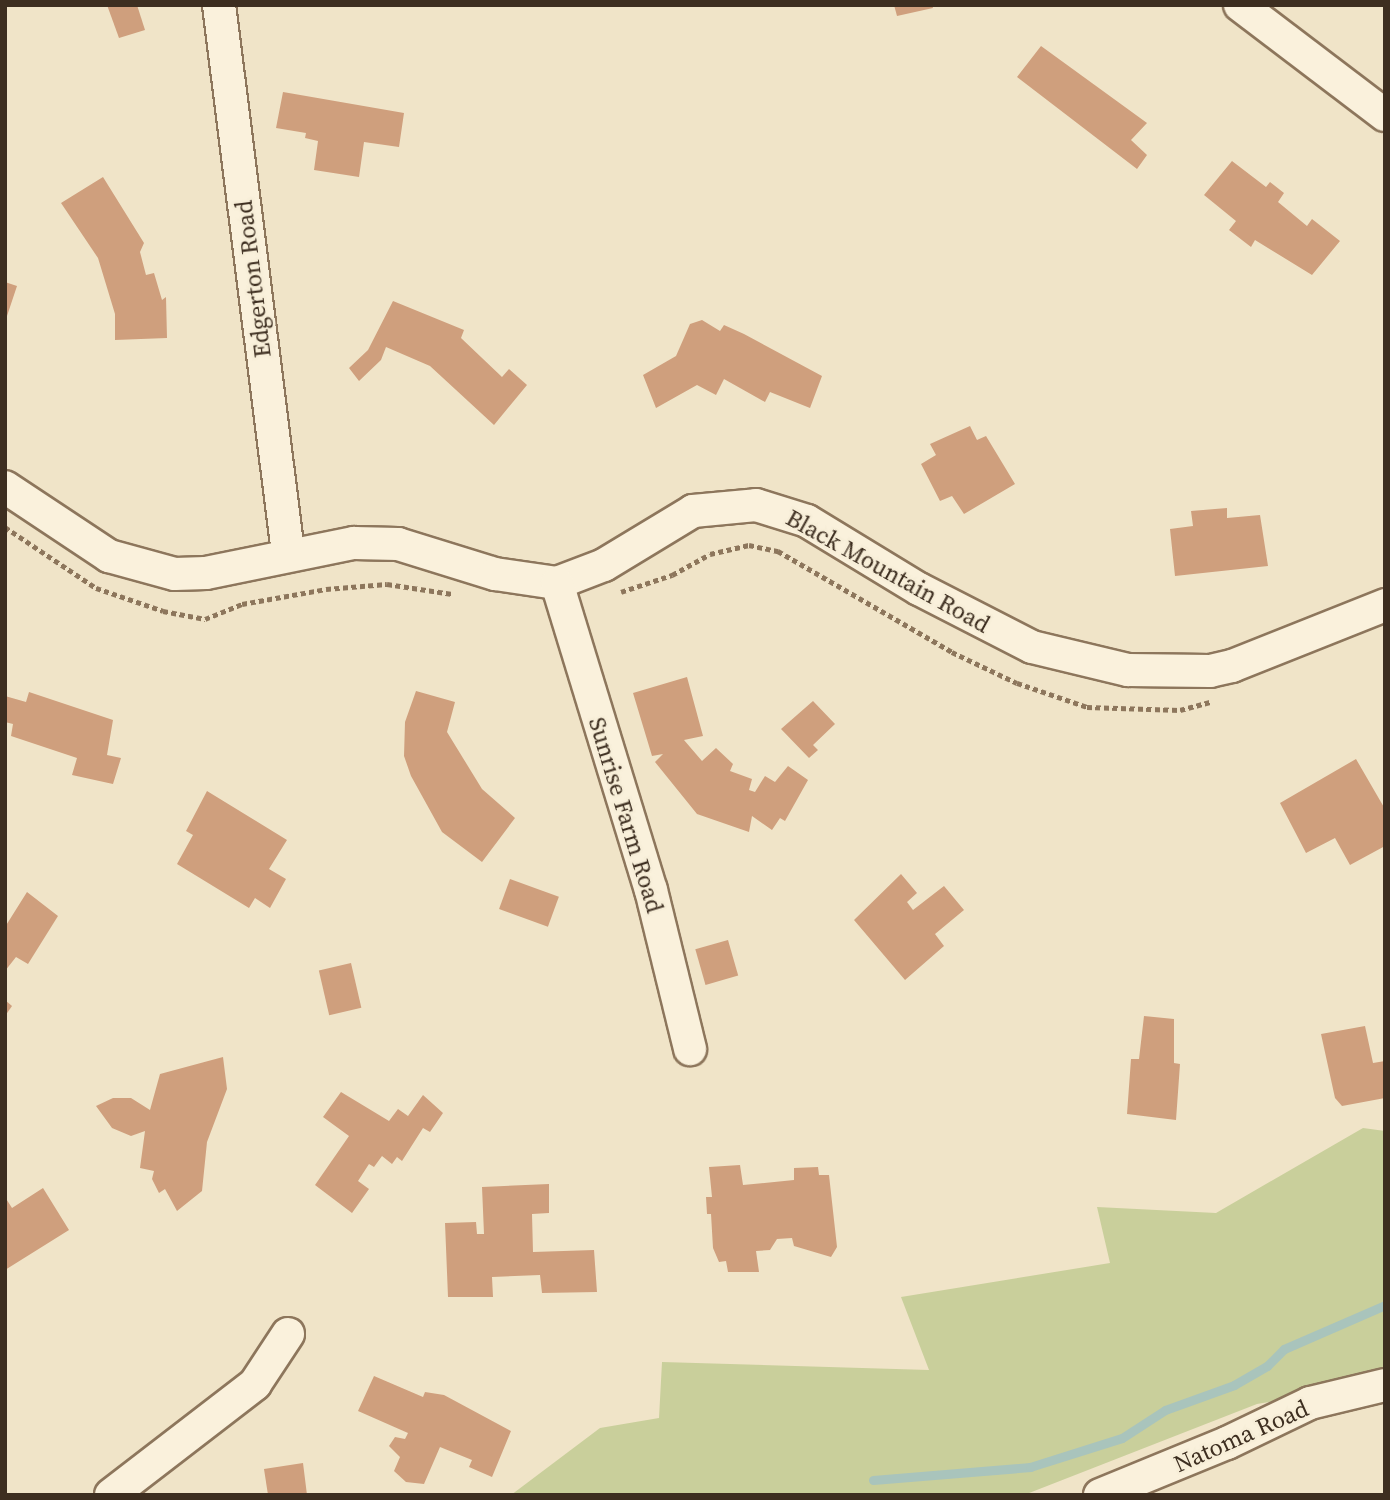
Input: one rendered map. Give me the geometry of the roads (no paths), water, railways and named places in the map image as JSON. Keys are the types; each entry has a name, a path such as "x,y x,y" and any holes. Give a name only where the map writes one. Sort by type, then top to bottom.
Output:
{"street":[{"name":"Edgerton Road","path":"219,5 288,553"},
{"path":"1240,5 1385,115"},
{"name":"Black Mountain Road","path":"5,487 109,556 139,568 176,575 206,573 288,553 354,543 398,544 495,574 557,583 604,565 692,511 756,505 807,521 919,589 1032,647 1128,670 1210,671 1232,666 1385,605"},
{"name":"Sunrise Farm Road","path":"557,583 650,890 690,1049"},
{"path":"111,1495 256,1384 288,1334"},
{"name":"Natoma Road","path":"1100,1495 1158,1474 1310,1403 1385,1385"}],"waterway":[{"path":"873,1480 1030,1467 1122,1438 1165,1410 1234,1385 1267,1366 1284,1349 1385,1305"}]}
